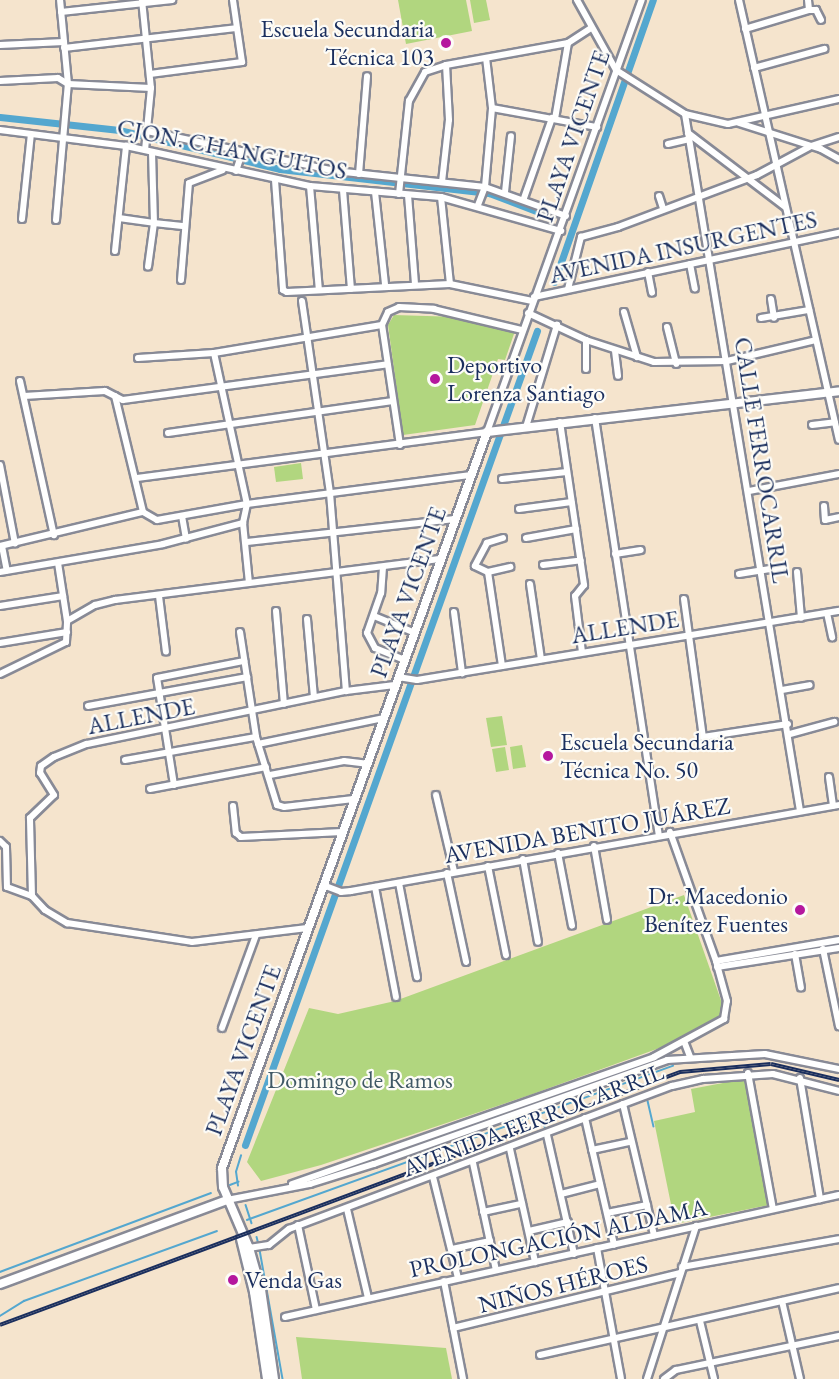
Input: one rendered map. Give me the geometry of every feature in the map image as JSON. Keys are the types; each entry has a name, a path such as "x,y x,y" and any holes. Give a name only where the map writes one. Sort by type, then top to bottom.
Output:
{"main road":[{"path":"492,431 839,391"},
{"name":"PLAYA VICENTE","path":"240,1234 227,1200 222,1175 228,1147 308,928 327,887 342,832 400,680 413,632 471,476 492,431"},
{"path":"0,1284 227,1200"},
{"path":"240,1234 249,1248 261,1290 274,1379"},
{"path":"240,1234 267,1379"}],"street":[{"path":"56,220 68,84 60,0"},
{"path":"61,12 142,1 172,0"},
{"path":"150,74 242,62 233,0"},
{"path":"577,0 591,28 618,71 685,114 718,123 739,123 839,99"},
{"name":"PLAYA VICENTE","path":"492,431 522,330 561,231 642,0"},
{"path":"739,0 839,440"},
{"path":"808,0 809,10"},
{"path":"142,1 151,88 147,133 154,223 148,267"},
{"path":"745,29 809,10 816,10 821,20"},
{"path":"0,45 64,45 146,39 236,28"},
{"path":"401,185 409,101 425,72 446,65 568,43 591,28"},
{"path":"524,198 553,119 568,43"},
{"path":"754,68 824,49"},
{"path":"479,203 484,188 492,108 486,58"},
{"path":"442,182 450,105 446,65"},
{"path":"359,174 367,76"},
{"path":"0,81 58,78 68,84 151,88"},
{"path":"492,108 597,127"},
{"name":"CALLE FERROCARRIL","path":"685,114 790,734 801,812"},
{"path":"739,123 768,135 811,146 839,159"},
{"name":"CJON. CHANGUITOS","path":"0,130 31,134 65,133 148,149 225,169 237,168 275,180 343,190 375,192 401,185 442,182 484,188 524,198 566,216"},
{"name":"CJON. CHANGUITOS","path":"147,133 359,174 401,185 408,195 441,196 479,203 561,231"},
{"path":"22,219 31,134"},
{"path":"505,192 511,136"},
{"path":"668,144 688,136 785,207"},
{"path":"568,290 581,237 618,227 663,208 747,179 811,146 839,137"},
{"path":"116,251 126,146"},
{"path":"237,168 242,152"},
{"path":"181,280 189,183 225,169"},
{"path":"275,180 283,290 351,289 385,284 450,284 533,299"},
{"path":"310,186 319,290"},
{"path":"343,190 351,289"},
{"path":"375,192 385,284"},
{"path":"408,195 415,283"},
{"path":"441,196 450,284"},
{"path":"659,196 663,208"},
{"path":"118,218 185,226"},
{"name":"AVENIDA INSURGENTES","path":"533,299 648,272 711,261 839,233"},
{"path":"690,264 695,290"},
{"path":"648,272 652,292"},
{"path":"771,298 774,318"},
{"path":"302,301 330,492 331,535 346,691"},
{"path":"399,443 382,325 393,309 410,307 459,313 522,330"},
{"path":"761,318 774,318 809,310"},
{"path":"624,312 636,357"},
{"path":"528,313 615,351 676,364 727,361 816,340"},
{"path":"138,358 214,353 382,325"},
{"path":"526,427 557,326"},
{"path":"667,327 676,364"},
{"path":"586,340 586,369"},
{"path":"615,351 618,376"},
{"path":"214,353 240,463 247,504 243,523 247,542 249,584"},
{"path":"24,396 105,391 123,400 223,389 388,364"},
{"path":"20,381 54,535"},
{"path":"115,396 137,478 143,512 152,520 330,492 471,476"},
{"path":"168,433 393,402"},
{"path":"595,418 659,834"},
{"path":"812,425 835,422"},
{"path":"560,423 584,585 575,596 582,652"},
{"path":"137,478 492,431"},
{"path":"0,465 15,544"},
{"path":"502,479 567,472"},
{"path":"749,491 839,474"},
{"path":"519,510 572,502"},
{"path":"824,506 825,520 839,517"},
{"path":"143,512 1,546 3,571 186,539 243,523"},
{"path":"182,516 186,539"},
{"path":"247,542 331,535 455,519"},
{"path":"526,538 576,529"},
{"path":"503,538 487,543 475,566 488,572 510,567"},
{"path":"615,554 641,550"},
{"path":"67,621 95,605 441,559"},
{"path":"543,565 581,560"},
{"path":"0,674 61,646 68,632 58,563"},
{"path":"383,567 381,593 367,633 375,648 404,660"},
{"path":"739,574 782,567"},
{"path":"488,572 502,666"},
{"path":"797,572 801,618"},
{"path":"530,584 541,659"},
{"path":"0,606 63,596"},
{"path":"159,596 166,652"},
{"path":"684,599 703,737 788,724"},
{"path":"276,611 284,704"},
{"name":"ALLENDE","path":"32,896 30,818 54,795 40,773 41,765 87,744 400,680 417,680 462,673 839,611"},
{"path":"454,612 462,673"},
{"path":"827,613 832,637"},
{"path":"374,616 413,632"},
{"path":"307,619 314,697"},
{"path":"0,643 68,632"},
{"path":"240,632 257,741 280,807 354,799"},
{"path":"174,785 158,676 244,661"},
{"path":"88,706 247,677"},
{"path":"782,690 810,685"},
{"path":"125,759 168,751 257,741 384,718"},
{"path":"790,734 834,722"},
{"path":"270,775 344,761 367,764"},
{"path":"150,789 266,767"},
{"path":"829,777 836,806"},
{"path":"436,795 454,871"},
{"path":"233,806 236,833 241,837 342,832"},
{"name":"AVENIDA BENITO JUÁREZ","path":"327,887 341,892 375,887 670,832 836,806"},
{"path":"227,1200 373,1161 533,1106 655,1060 684,1041 717,1025 728,1012 717,964 670,832"},
{"path":"0,841 6,847 3,886 32,896 45,910 67,923 192,942 308,928"},
{"path":"594,846 607,920"},
{"path":"558,853 572,926"},
{"path":"523,859 538,942"},
{"path":"488,866 506,955"},
{"path":"447,873 466,962"},
{"path":"399,883 417,977"},
{"path":"375,887 396,997"},
{"path":"222,1028 256,935"},
{"path":"717,964 839,939"},
{"path":"822,942 839,1026"},
{"path":"717,964 839,948"},
{"path":"795,954 801,987"},
{"path":"684,1041 690,1057"},
{"path":"655,1060 765,1054 839,1069"},
{"path":"748,1073 773,1209"},
{"name":"AVENIDA FERROCARRIL","path":"249,1248 269,1245 298,1225 510,1149 672,1086 748,1073 800,1078 839,1091"},
{"path":"800,1078 820,1199"},
{"path":"623,1104 654,1236"},
{"path":"585,1118 614,1245"},
{"path":"547,1135 574,1254"},
{"path":"592,1150 631,1142"},
{"path":"510,1149 535,1262"},
{"path":"472,1163 496,1270"},
{"path":"433,1177 458,1278"},
{"path":"561,1194 600,1184"},
{"name":"PROLONGACIÓN ALDAMA","path":"285,1317 839,1195"},
{"path":"483,1212 522,1204"},
{"path":"607,1213 647,1205"},
{"path":"347,1209 368,1298"},
{"path":"529,1232 567,1222"},
{"path":"298,1225 316,1310"},
{"path":"647,1379 696,1226"},
{"name":"NIÑOS HÉROES","path":"453,1328 606,1292 681,1270 839,1239"},
{"path":"452,1249 490,1241"},
{"path":"597,1248 621,1379"},
{"path":"444,1281 463,1379"},
{"path":"540,1355 614,1341 839,1288"},
{"path":"782,1301 800,1379"},
{"path":"700,1321 714,1379"},
{"path":"664,1379 676,1370 839,1336"}],"green space":[{"path":"398,0 466,0 472,31 406,44"},
{"path":"470,0 486,0 490,20 474,23"},
{"path":"394,315 459,317 515,331 505,360 498,359 475,425 403,435 388,325"},
{"path":"301,463 303,479 276,482 274,467"},
{"path":"502,716 507,745 491,747 486,718"},
{"path":"522,745 526,767 513,769 510,747"},
{"path":"505,747 509,770 496,772 492,749"},
{"name":"Domingo de Ramos","path":"684,895 724,1009 713,1024 676,1042 530,1095 321,1165 261,1181 247,1162 309,1008 338,1014 395,1001"},
{"path":"744,1079 769,1205 675,1224 654,1121 695,1112 691,1089"},
{"path":"296,1337 446,1348 452,1379 302,1379"}],"waterway":[{"path":"554,282 653,0"},
{"path":"0,117 119,130 280,169 489,193 552,217"},
{"path":"245,1145 537,331"},
{"path":"247,1220 673,1066"},
{"path":"648,1101 654,1126"},
{"path":"544,1125 546,1129"},
{"path":"238,1186 236,1172 241,1156"},
{"path":"230,1185 238,1182"},
{"path":"0,1272 211,1193"},
{"path":"246,1205 252,1223"},
{"path":"0,1316 24,1301 217,1231"},
{"path":"257,1237 259,1245"},
{"path":"260,1250 283,1379"}],"railway":[{"path":"0,1325 680,1072 771,1064 839,1080"}],"place":[{"name":"Escuela Secundaria Técnica 103","path":"446,43"},
{"name":"Deportivo Lorenza Santiago","path":"435,379"},
{"name":"Escuela Secundaria Técnica No. 50","path":"548,756"},
{"name":"Dr. Macedonio Benítez Fuentes","path":"800,910"},
{"name":"Venda Gas","path":"233,1280"}]}
